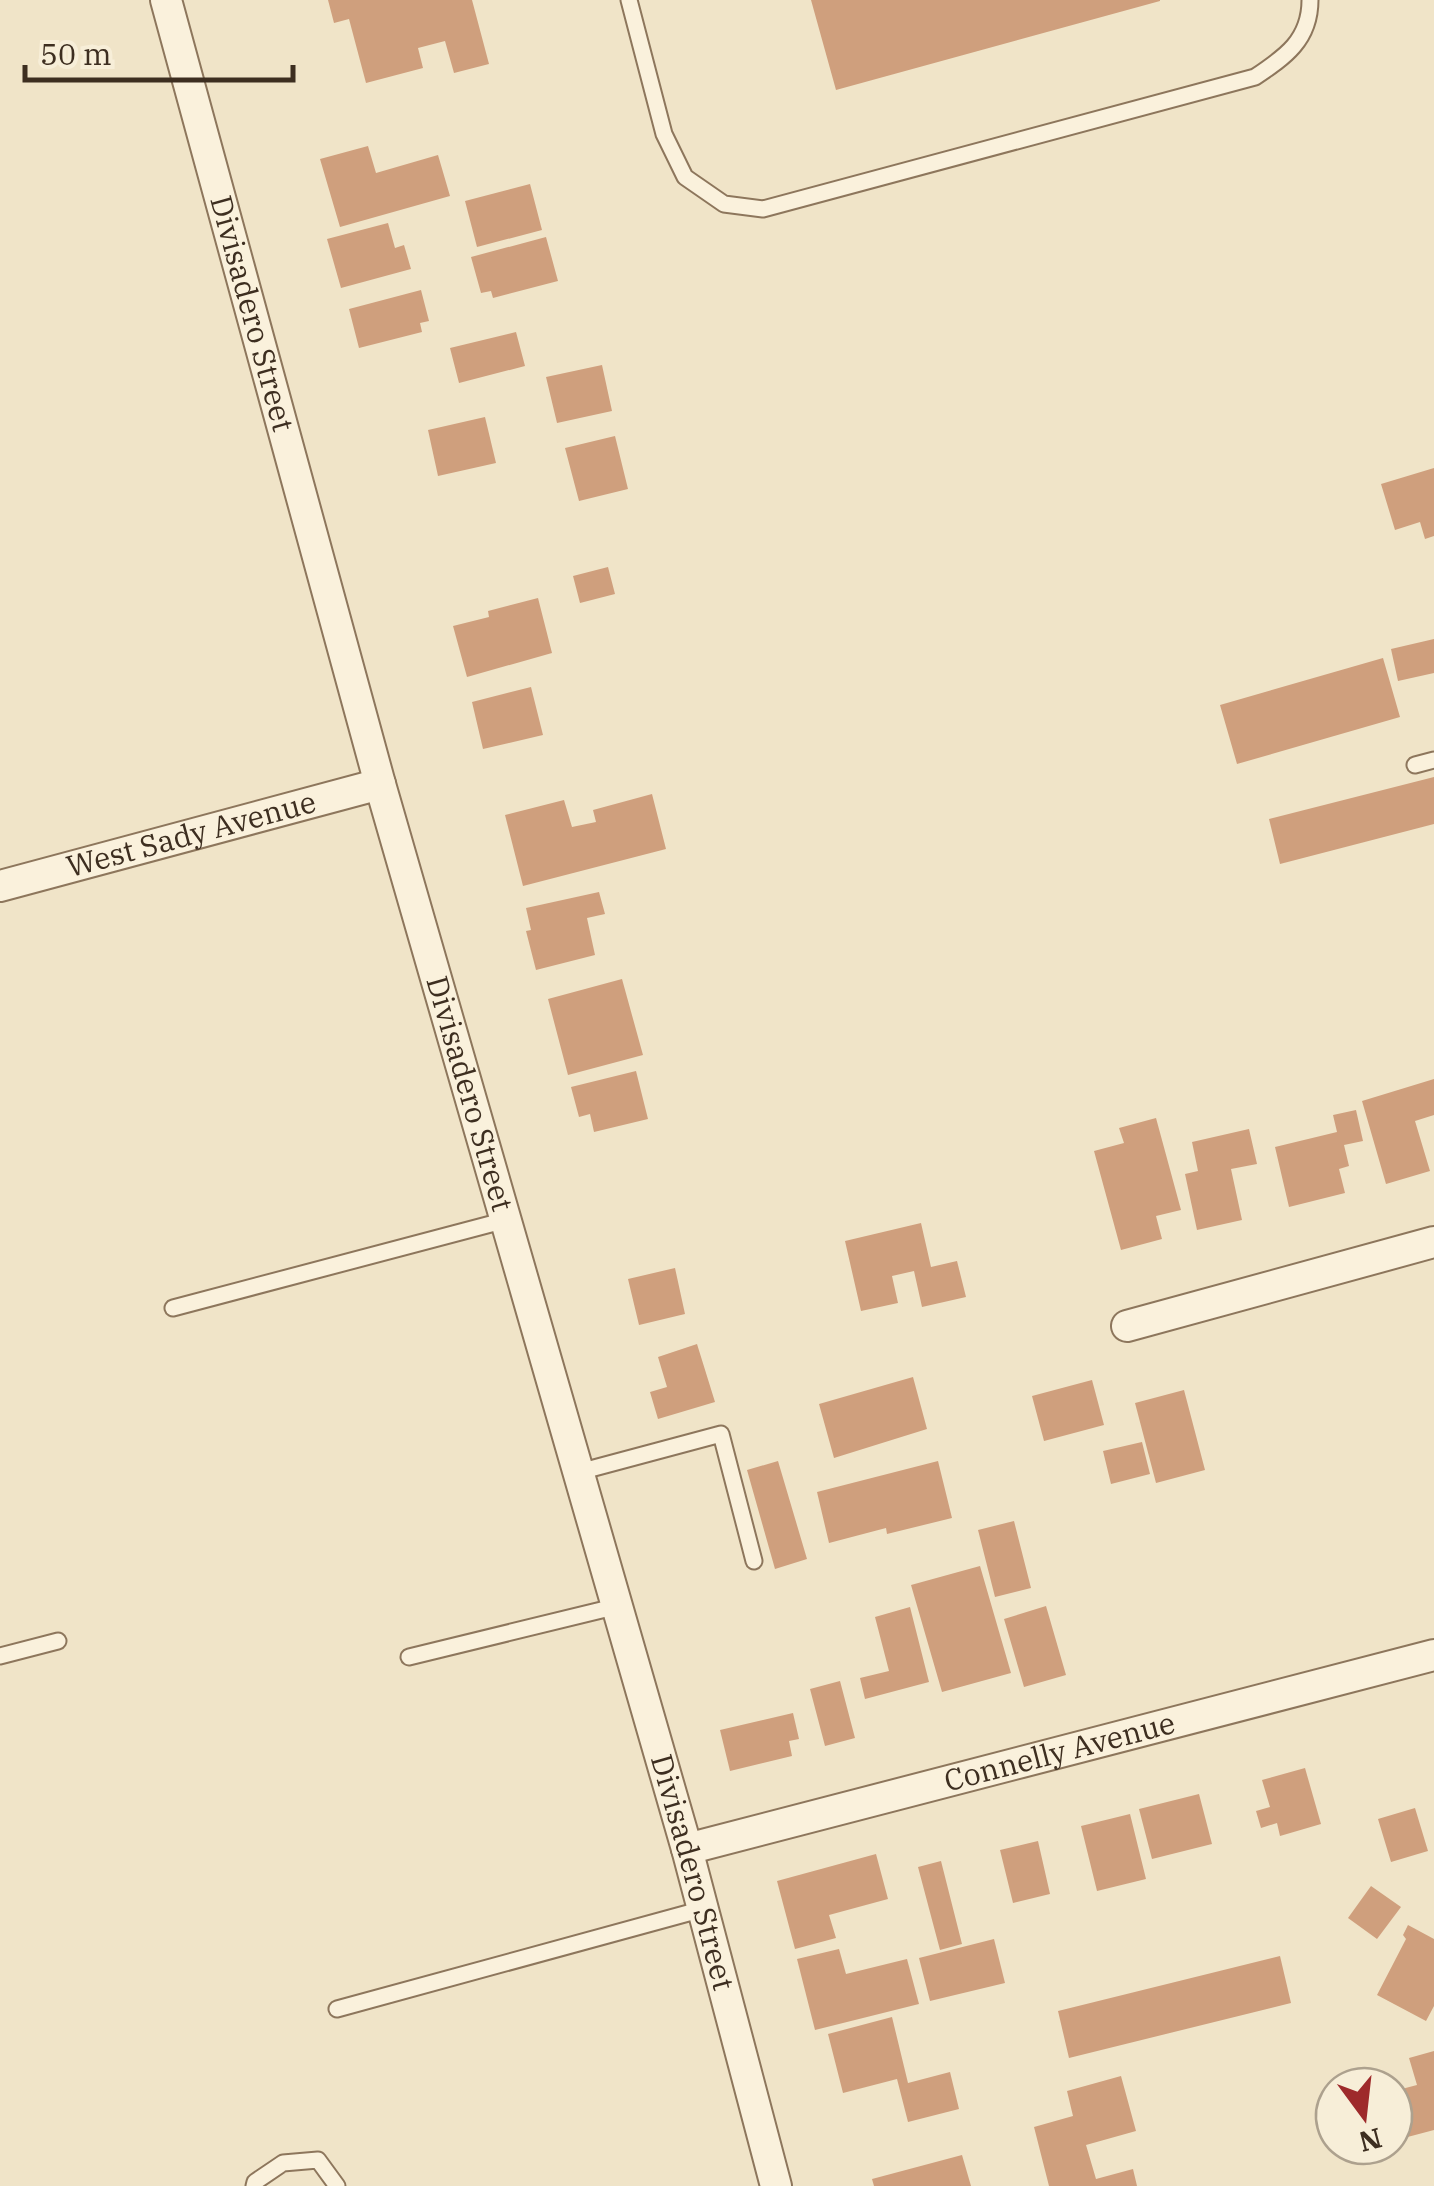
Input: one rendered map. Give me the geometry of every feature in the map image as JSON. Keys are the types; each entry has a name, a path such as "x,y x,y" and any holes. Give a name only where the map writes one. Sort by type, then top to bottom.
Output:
{"street":[{"name":"Divisadero Street","path":"166,0 380,784 688,1850 776,2186"},
{"name":"West Sady Avenue","path":"0,886 380,784"},
{"path":"1127,1326 1434,1242"},
{"name":"Connelly Avenue","path":"688,1850 1434,1654"}],"lane":[{"path":"629,0 664,134 685,177 724,204 762,209 1255,77 1290,52 1310,17 1310,0"},
{"path":"1415,765 1434,760"},
{"path":"174,1308 506,1220"},
{"path":"579,1472 720,1434 754,1561"},
{"path":"409,1657 618,1606"},
{"path":"0,1656 58,1641"},
{"path":"337,2009 704,1909"},
{"path":"254,2186 254,2182 283,2163 318,2160 337,2186"}],"building":[{"path":"328,0 472,0 489,64 454,73 445,41 418,48 423,68 366,83 349,19 334,23"},
{"path":"811,0 1160,0 1160,1 836,90"},
{"path":"368,146 376,173 438,155 450,196 340,227 320,159"},
{"path":"530,184 542,230 477,247 465,201"},
{"path":"388,223 395,248 404,245 411,269 341,288 327,239"},
{"path":"546,237 558,281 493,298 491,291 481,293 471,257"},
{"path":"421,290 429,321 420,323 422,332 359,348 349,309"},
{"path":"516,332 525,366 459,383 450,348"},
{"path":"602,365 612,411 557,423 546,377"},
{"path":"485,417 496,463 438,476 428,430"},
{"path":"615,436 628,489 579,501 565,448"},
{"path":"1434,468 1434,536 1425,539 1420,522 1395,530 1381,484"},
{"path":"608,567 615,594 580,603 573,576"},
{"path":"538,598 552,653 467,677 453,626 489,617 488,611"},
{"path":"1434,639 1434,673 1398,681 1391,649"},
{"path":"1383,658 1400,717 1237,764 1220,705"},
{"path":"531,687 543,735 483,749 472,702"},
{"path":"1434,777 1434,824 1280,864 1269,819"},
{"path":"652,794 666,849 523,886 505,815 564,800 572,827 596,822 593,810"},
{"path":"599,892 605,914 587,918 595,955 536,970 526,931 531,930 526,908"},
{"path":"622,979 643,1055 568,1075 548,999"},
{"path":"636,1071 648,1119 594,1132 590,1114 579,1117 571,1087"},
{"path":"1434,1079 1434,1115 1415,1121 1430,1171 1386,1184 1362,1101"},
{"path":"1356,1110 1363,1141 1344,1145 1349,1166 1339,1169 1345,1193 1289,1207 1275,1147 1337,1132 1333,1115"},
{"path":"1156,1118 1181,1210 1156,1216 1162,1239 1121,1250 1094,1151 1124,1143 1119,1128"},
{"path":"1249,1129 1257,1164 1231,1169 1242,1220 1197,1230 1185,1174 1198,1171 1192,1142"},
{"path":"921,1223 931,1267 957,1261 966,1297 922,1307 914,1271 892,1276 898,1303 861,1311 845,1241"},
{"path":"675,1268 685,1314 639,1325 628,1279"},
{"path":"697,1344 715,1402 658,1419 650,1392 667,1387 658,1357"},
{"path":"913,1377 927,1429 834,1458 819,1404"},
{"path":"1092,1380 1104,1425 1044,1441 1032,1396"},
{"path":"1184,1390 1205,1470 1156,1483 1135,1403"},
{"path":"1142,1442 1150,1474 1111,1484 1103,1451"},
{"path":"778,1461 807,1559 775,1569 747,1470"},
{"path":"938,1461 952,1518 887,1534 886,1528 829,1543 817,1492"},
{"path":"1014,1521 1031,1588 995,1597 978,1530"},
{"path":"980,1566 1011,1673 942,1692 911,1585"},
{"path":"1046,1606 1066,1675 1024,1687 1004,1619"},
{"path":"910,1607 929,1682 865,1699 860,1678 889,1671 875,1617"},
{"path":"840,1681 855,1738 825,1746 810,1689"},
{"path":"793,1713 799,1739 789,1741 792,1756 730,1771 720,1730"},
{"path":"1305,1768 1321,1824 1280,1836 1277,1823 1261,1828 1256,1811 1270,1807 1262,1780"},
{"path":"1199,1794 1212,1844 1152,1859 1139,1809"},
{"path":"1415,1808 1428,1851 1391,1862 1378,1819"},
{"path":"1130,1814 1146,1879 1097,1891 1081,1826"},
{"path":"1038,1841 1050,1894 1013,1903 1000,1850"},
{"path":"876,1854 888,1899 829,1915 836,1938 795,1949 777,1881"},
{"path":"941,1861 962,1944 940,1950 918,1867"},
{"path":"1371,1886 1401,1907 1377,1939 1348,1918"},
{"path":"1408,1925 1434,1939 1434,2006 1426,2021 1377,1995 1406,1939 1403,1935"},
{"path":"994,1939 1005,1983 930,2001 919,1958"},
{"path":"839,1949 846,1974 907,1959 919,2004 815,2030 797,1959"},
{"path":"1280,1956 1291,2003 1069,2058 1058,2011"},
{"path":"892,2017 908,2083 950,2072 959,2109 908,2122 897,2079 843,2093 828,2034"},
{"path":"1434,2051 1434,2130 1414,2135 1417,2085 1409,2058"},
{"path":"1121,2076 1136,2131 1086,2145 1096,2179 1133,2169 1137,2186 1049,2186 1034,2127 1073,2116 1067,2091"},
{"path":"962,2155 971,2186 874,2186 872,2179"}]}
